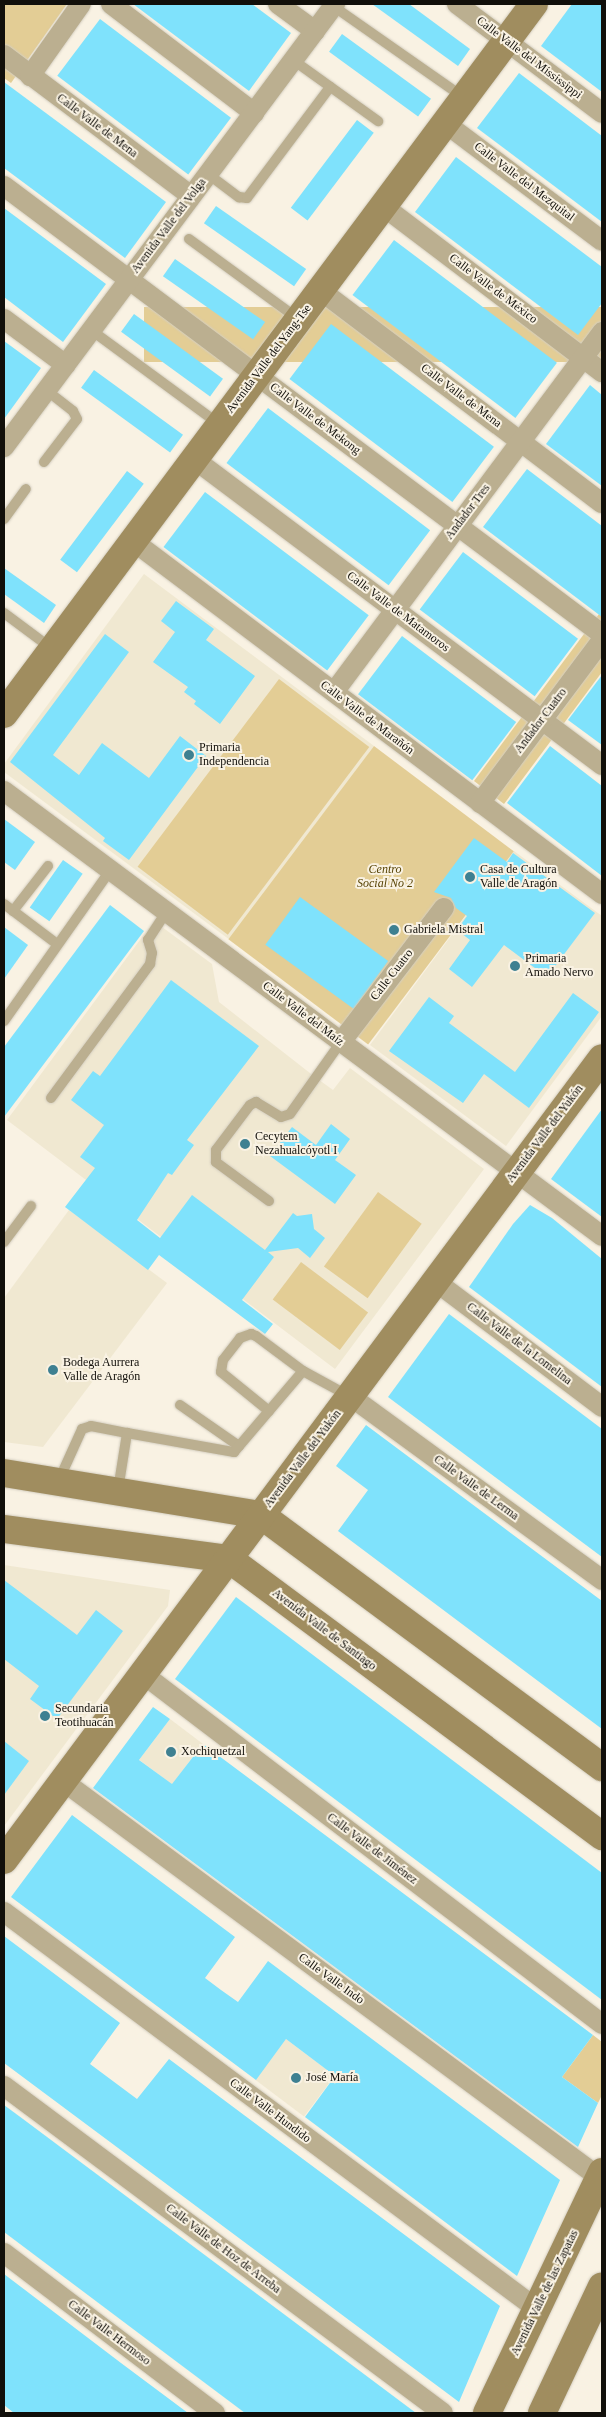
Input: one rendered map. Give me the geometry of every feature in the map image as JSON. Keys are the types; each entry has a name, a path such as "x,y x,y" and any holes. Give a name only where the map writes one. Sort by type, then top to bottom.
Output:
{"street":[{"path":"30,76 81,4"},
{"path":"111,4 254,112"},
{"path":"278,4 315,31"},
{"name":"Calle Valle del Mississippi","path":"457,4 602,113"},
{"name":"Avenida Valle del Yang-Tse","path":"5,710 534,4"},
{"name":"Avenida Valle del Volga","path":"4,447 334,5"},
{"name":"Calle Valle de Mena","path":"4,55 191,196"},
{"name":"Calle Valle del Mezquital","path":"445,123 602,241"},
{"name":"Calle Valle de Mekong","path":"4,186 130,278 602,634"},
{"name":"Calle Valle de México","path":"383,206 602,372"},
{"name":"Calle Valle de Mena","path":"320,290 602,503"},
{"path":"4,319 66,365"},
{"name":"Andador Tres","path":"334,692 602,332"},
{"name":"Calle Valle de Matamoros","path":"194,459 602,765"},
{"name":"Calle Valle de Marañón","path":"133,541 602,894"},
{"name":"Andador Cuatro","path":"480,802 602,640"},
{"name":"Calle Valle del Maíz","path":"4,792 602,1236"},
{"name":"Calle Cuatro","path":"341,1042 444,908"},
{"name":"Avenida Valle del Yukón","path":"4,1860 601,1062"},
{"name":"Calle Valle de la Lomelina","path":"435,1282 602,1407"},
{"name":"Calle Valle de Lerma","path":"350,1396 602,1580"},
{"path":"4,1473 118,1490 261,1515 602,1767"},
{"name":"Avenida Valle de Santiago","path":"4,1529 229,1559 602,1836"},
{"name":"Calle Valle de Jiménez","path":"143,1674 602,2024"},
{"name":"Calle Valle Indo","path":"62,1781 601,2175"},
{"name":"Calle Valle Hundido","path":"4,1912 537,2308"},
{"name":"Calle Valle de Hoz de Arreba","path":"4,2086 443,2413"},
{"name":"Avenida Valle de las Zapatas","path":"487,2413 601,2175"},
{"name":"Calle Valle Hermoso","path":"4,2253 211,2412"},
{"path":"545,2412 602,2286"}],"lane":[{"path":"334,5 464,98"},
{"path":"293,60 378,121"},
{"path":"208,174 239,197 247,198 330,86"},
{"path":"189,238 299,319"},
{"path":"91,330 220,424"},
{"path":"44,462 77,419 73,411 46,390"},
{"path":"4,518 26,489"},
{"path":"4,613 52,648"},
{"path":"13,911 48,866"},
{"path":"5,1014 58,944 110,870"},
{"path":"4,904 58,944"},
{"path":"51,1098 150,964 152,953 148,940 166,912"},
{"path":"269,1201 216,1162 216,1150 250,1105 256,1102 281,1117 290,1114 341,1042"},
{"path":"4,1242 32,1206"},
{"path":"269,1411 221,1372 222,1360 240,1338 251,1334 303,1371 350,1396"},
{"path":"58,1481 82,1429 91,1426 228,1452 239,1446 303,1371"},
{"path":"180,1405 239,1446"},
{"path":"118,1490 127,1433"}],"shaded area":[{"name":"Primaria Independencia","path":"144,574 374,746 230,940 4,772 4,764"},
{"name":"Primaria Amado Nervo","path":"514,851 602,916 602,1016 506,1146 370,1045"},
{"name":"Cecytem Nezahualcóyotl I","path":"154,921 212,964 219,1002 315,1077 333,1090 350,1068 484,1169 335,1369 7,1120"},
{"name":"Bodega Aurrera Valle de Aragón","path":"69,1210 167,1283 43,1447 4,1442 4,1298"},
{"name":"Secundaria Teotihuacán","path":"4,1565 170,1590 168,1606 4,1826"},
{"name":"Xochiquetzal","path":"170,1719 203,1744 172,1784 139,1760"},
{"name":"José María","path":"286,2039 335,2076 304,2116 255,2080"}],"green space":[{"path":"4,4 67,4 11,83 4,78"},
{"path":"144,307 602,307 602,362 144,362"},
{"path":"602,610 602,672 504,804 474,781"},
{"path":"279,679 369,747 228,935 138,867"},
{"name":"Centro Social No 2","path":"374,746 514,851 368,1045 228,939"},
{"path":"378,1192 422,1224 368,1298 324,1266"},
{"path":"301,1262 368,1313 340,1350 273,1300"},
{"path":"593,2035 602,2042 602,2095 598,2103 562,2077"}],"building":[{"path":"133,4 252,4 291,33 249,91"},
{"path":"372,4 409,4 470,49 458,66"},
{"path":"572,4 602,4 602,92 541,46"},
{"path":"100,19 231,118 188,174 57,76"},
{"path":"342,34 431,99 418,116 329,52"},
{"path":"519,73 602,136 602,222 477,128"},
{"path":"4,82 166,202 125,258 4,168"},
{"path":"357,120 374,133 308,220 291,208"},
{"path":"456,157 602,267 602,303 578,335 415,212"},
{"path":"216,206 306,269 294,286 204,223"},
{"path":"4,208 106,284 63,342 4,297"},
{"path":"394,240 557,363 515,418 352,295"},
{"path":"175,259 265,322 253,339 163,276"},
{"path":"134,314 223,379 210,396 121,332"},
{"path":"331,324 494,447 452,502 289,379"},
{"path":"4,341 41,368 4,419"},
{"path":"94,370 183,435 170,452 81,388"},
{"path":"590,385 602,395 602,486 546,444"},
{"path":"268,408 430,530 389,585 226,463"},
{"path":"527,469 602,526 602,617 483,527"},
{"path":"127,471 144,484 77,572 60,560"},
{"path":"205,492 369,615 327,670 163,547"},
{"path":"463,552 578,639 535,696 420,610"},
{"path":"4,568 56,605 44,623 4,594"},
{"path":"176,601 214,629 206,640 255,676 220,724 194,704 196,701 184,692 188,687 153,662 175,632 161,621"},
{"path":"105,634 129,652 53,755 79,775 102,743 149,778 180,736 206,756 129,860 103,841 105,838 10,762"},
{"path":"402,636 516,722 472,780 358,694"},
{"path":"602,675 602,745 568,720"},
{"path":"550,746 602,786 602,876 507,803"},
{"path":"4,819 35,842 15,870 4,862"},
{"path":"474,838 507,862 513,853 595,913 547,977 504,945 472,987 449,969 470,940 457,930 467,916 456,908 451,898 434,892"},
{"path":"63,860 83,874 49,921 30,908"},
{"path":"300,897 388,961 354,1009 265,945"},
{"path":"110,905 144,931 4,1117 4,1047"},
{"path":"4,927 28,945 4,979"},
{"path":"171,980 259,1046 187,1140 194,1145 172,1175 168,1173 137,1220 160,1238 192,1195 265,1250 293,1213 297,1216 312,1214 314,1229 325,1238 310,1258 298,1248 268,1252 274,1257 242,1300 273,1324 265,1334 159,1255 148,1270 65,1207 95,1168 80,1157 104,1125 71,1100 93,1071 100,1076"},
{"path":"573,993 599,1012 529,1108 484,1074 463,1103 389,1051 429,997 454,1016 449,1023 515,1072"},
{"path":"602,1109 602,1217 551,1179"},
{"path":"331,1124 350,1139 335,1160 356,1175 335,1204 270,1156 292,1127 316,1145"},
{"path":"530,1205 552,1218 602,1259 602,1387 469,1287 513,1224"},
{"path":"449,1314 602,1429 602,1557 388,1397"},
{"path":"366,1425 602,1601 602,1729 338,1531 368,1490 336,1466"},
{"path":"4,1580 77,1635 96,1610 123,1631 57,1719 30,1699 39,1686 4,1659"},
{"path":"236,1597 602,1873 602,2000 175,1679"},
{"path":"153,1707 170,1719 139,1760 172,1784 203,1744 593,2035 562,2077 598,2103 578,2147 93,1788"},
{"path":"4,1741 29,1761 4,1795"},
{"path":"72,1815 235,1937 205,1978 221,1990 238,2002 268,1961 560,2180 517,2276 305,2117 335,2076 286,2039 256,2080 11,1897"},
{"path":"4,1936 120,2023 90,2064 137,2099 169,2059 500,2306 459,2402 4,2063"},
{"path":"4,2105 416,2413 245,2413 4,2232"},
{"path":"4,2274 188,2413 14,2413 4,2405"}],"place":[{"name":"Primaria Independencia","path":"189,755"},
{"name":"Casa de Cultura Valle de Aragón","path":"470,877"},
{"name":"Gabriela Mistral","path":"394,930"},
{"name":"Primaria Amado Nervo","path":"515,966"},
{"name":"Cecytem Nezahualcóyotl I","path":"245,1144"},
{"name":"Bodega Aurrera Valle de Aragón","path":"53,1370"},
{"name":"Secundaria Teotihuacán","path":"45,1716"},
{"name":"Xochiquetzal","path":"171,1752"},
{"name":"José María","path":"296,2078"}]}
